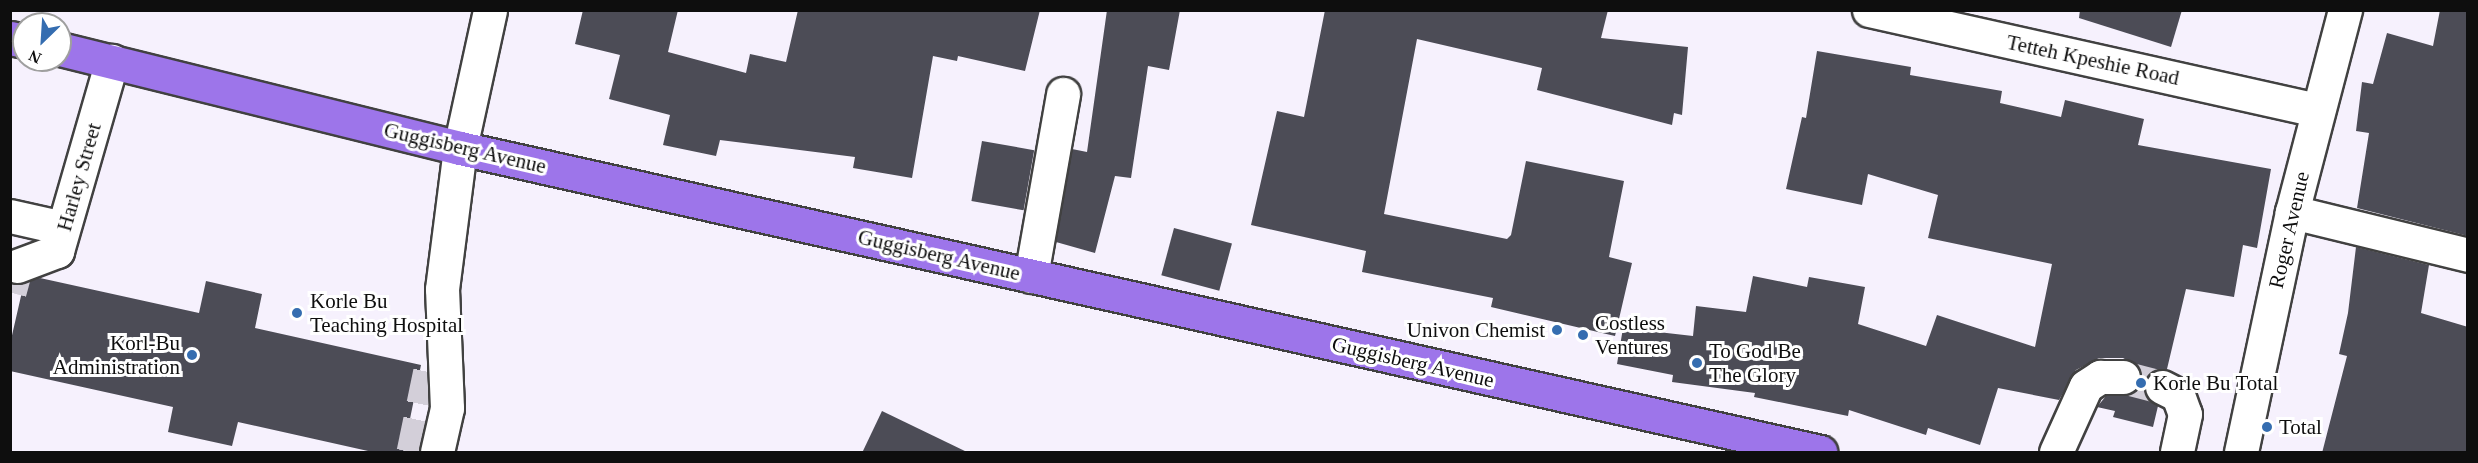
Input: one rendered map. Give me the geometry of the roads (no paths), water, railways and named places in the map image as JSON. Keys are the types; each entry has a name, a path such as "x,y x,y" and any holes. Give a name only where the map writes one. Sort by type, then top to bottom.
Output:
{"main road":[{"name":"Guggisberg Avenue","path":"72,52 460,148 1820,453"}],"street":[{"path":"431,365 460,148 490,10"},
{"name":"Tetteh Kpeshie Road","path":"1869,10 2317,110"},
{"name":"Roger Avenue","path":"2241,453 2292,212 2317,110 2346,10"},
{"name":"Harley Street","path":"17,266 57,251 112,61"},
{"path":"1031,276 1063,94"},
{"path":"2292,212 2468,255"},
{"path":"10,216 63,228"},
{"path":"437,453 447,408 442,289"},
{"path":"2056,453 2086,386 2100,377 2123,377"},
{"path":"2162,387 2178,394 2185,414 2177,453"}],"tunnel":[{"path":"10,292 17,266"},
{"path":"413,452 431,365"},
{"path":"2123,377 2162,387"}],"place":[{"name":"Korle Bu Teaching Hospital","path":"297,313"},
{"name":"Univon Chemist","path":"1557,330"},
{"name":"Costless Ventures","path":"1583,335"},
{"name":"Korl-Bu Administration","path":"192,355"},
{"name":"To God Be The Glory","path":"1697,363"},
{"name":"Korle Bu Total","path":"2141,383"},
{"name":"Total","path":"2267,427"}]}
